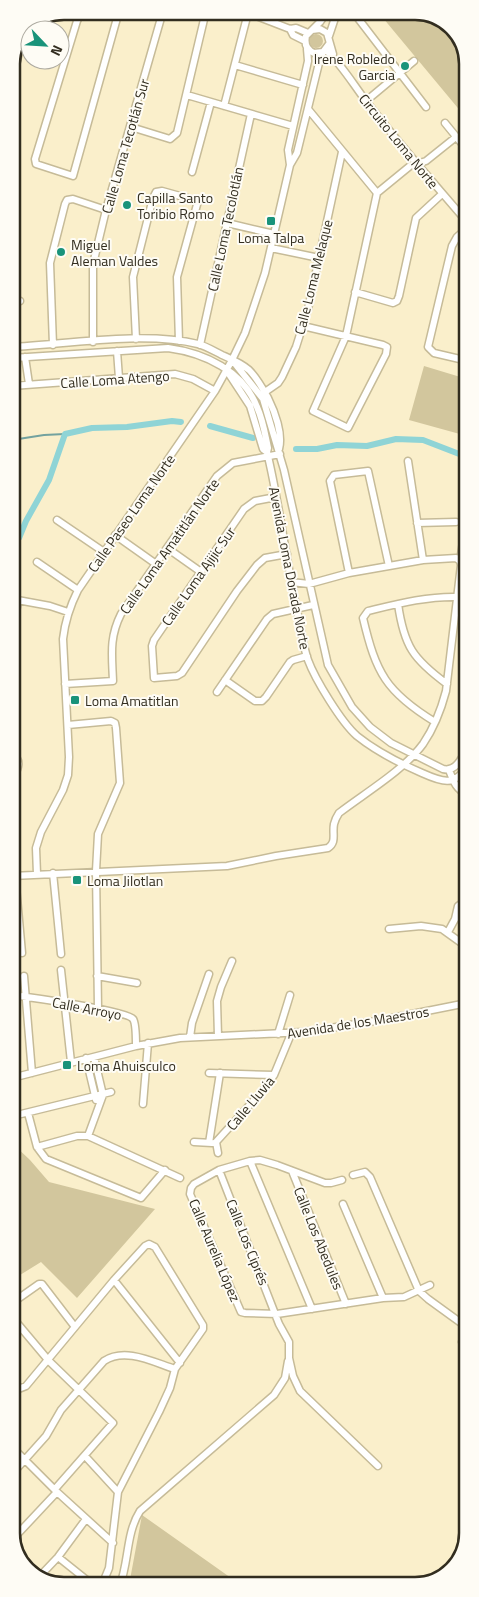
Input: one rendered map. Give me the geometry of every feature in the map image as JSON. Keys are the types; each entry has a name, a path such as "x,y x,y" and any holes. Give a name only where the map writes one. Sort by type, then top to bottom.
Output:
{"street":[{"path":"78,20 35,162 36,164 73,176 116,20"},
{"name":"Calle Loma Tecotlán Sur","path":"93,342 93,264 106,210 161,20"},
{"path":"131,127 170,139 177,133 204,20"},
{"path":"224,106 245,20"},
{"path":"267,20 290,29 296,28 310,31 320,29 329,36"},
{"path":"321,20 310,31 305,41 307,49 314,53 326,49 334,20"},
{"path":"358,20 426,107"},
{"path":"290,29 293,35 305,41"},
{"name":"Calle Paseo Loma Norte","path":"290,165 288,150 308,60 307,49"},
{"name":"Circuito Loma Norte","path":"326,49 417,164 459,213"},
{"name":"Calle Paseo Loma Norte","path":"36,874 36,848 41,832 63,790 68,775 64,627 68,612 78,590 215,391 245,333 255,306 271,248 290,165 297,153 318,63 326,49"},
{"path":"366,101 414,61"},
{"path":"235,65 303,85"},
{"path":"187,95 293,126"},
{"path":"192,172 210,102"},
{"path":"308,109 377,193"},
{"name":"Calle Loma Tecolotlán","path":"200,345 250,114"},
{"path":"445,123 459,141"},
{"path":"303,326 346,336 383,345 387,347 386,354 348,428 313,411 346,336 377,193 410,166 426,161 456,137"},
{"name":"Calle Loma Melaque","path":"265,392 278,383 282,377 303,326 342,152"},
{"path":"136,339 133,277 153,198 156,192 162,191 198,200 177,277 179,341"},
{"path":"355,292 393,303 397,301 416,218 442,194"},
{"path":"53,345 50,263 67,200 73,199 106,210"},
{"path":"226,223 274,234"},
{"path":"459,235 452,246 428,347 430,351 459,359"},
{"path":"271,248 319,258"},
{"name":"Avenida Loma Dorada Norte","path":"20,347 136,339 179,341 200,345 232,360 249,371 265,392 276,418 281,443 279,452"},
{"name":"Avenida Loma Dorada Norte","path":"20,357 155,348 182,350 205,357 237,376 257,405 266,440 296,609 307,656 339,714 356,734 380,753 404,764"},
{"path":"117,351 119,378"},
{"path":"25,357 29,384"},
{"name":"Avenida Loma Dorada Norte","path":"232,360 263,399 268,414 275,444 279,452 328,665 352,708 370,727 391,743 413,754"},
{"name":"Calle Loma Atengo","path":"20,385 175,374 193,379 215,391"},
{"name":"Calle Loma Amatitlán Norte","path":"65,684 113,681 111,646 115,626 121,614 217,476 232,463 268,453 279,452"},
{"path":"408,461 423,560"},
{"path":"349,573 330,482 334,475 368,471 389,566"},
{"name":"Calle Loma Ajijic Sur","path":"276,497 255,501 244,509 154,640 152,646 154,678 179,676 258,565 265,558 287,554"},
{"path":"57,520 104,552"},
{"path":"417,523 456,522"},
{"path":"115,535 156,564"},
{"path":"167,548 201,572"},
{"path":"291,582 309,584 349,573 423,560 456,558 459,560"},
{"path":"37,562 78,590"},
{"path":"20,875 227,866 328,848 333,844 334,822 339,813 404,764 422,744 435,722 442,708 447,684 459,586"},
{"path":"435,722 402,699 384,679 371,651 362,618 368,611 398,604 439,596 458,597"},
{"path":"20,601 50,606 68,612"},
{"path":"398,604 402,629 415,656 426,668 447,684"},
{"path":"217,692 267,619 273,614 313,605"},
{"path":"225,680 255,701 262,701 290,662 307,656"},
{"path":"68,725 111,721 115,723 120,783 98,834 96,871 98,1008"},
{"path":"413,754 437,766 459,771"},
{"path":"459,759 452,769 454,780 459,788"},
{"path":"404,764 443,781 454,780 459,777"},
{"path":"53,873 61,954"},
{"path":"448,932 455,919 459,905"},
{"path":"389,929 421,926 442,929 459,941"},
{"path":"20,936 22,953"},
{"path":"218,1036 217,1001 232,961"},
{"path":"61,970 71,1062"},
{"path":"190,1037 192,1023 209,974"},
{"path":"24,976 32,1073"},
{"path":"98,976 137,983"},
{"path":"278,1034 290,995"},
{"name":"Calle Arroyo","path":"20,996 98,1008 133,1018 136,1046"},
{"name":"Avenida de los Maestros","path":"20,1076 148,1043 190,1037 291,1034 382,1020 459,1005"},
{"name":"Calle Lluvia","path":"213,1143 265,1088 274,1074 291,1034"},
{"path":"143,1104 148,1043"},
{"path":"88,1136 103,1094 94,1057"},
{"path":"86,1058 98,1108"},
{"path":"209,1072 274,1074"},
{"path":"218,1153 213,1143 220,1073"},
{"path":"20,1115 111,1092"},
{"path":"28,1113 37,1147 50,1161 140,1198 165,1170"},
{"path":"37,1147 77,1136 88,1136 180,1178"},
{"path":"194,1142 213,1143"},
{"path":"219,1170 260,1160 276,1164 325,1183 342,1180"},
{"path":"250,1161 312,1309"},
{"name":"Calle Aurelia López","path":"219,1170 194,1184 190,1194 241,1312 277,1314"},
{"name":"Calle Los Ciprés","path":"219,1170 280,1324 289,1342 289,1358 293,1376 300,1391 378,1466"},
{"name":"Calle Los Abedules","path":"292,1171 346,1304"},
{"path":"354,1175 368,1173 419,1291 428,1300 459,1322"},
{"path":"343,1204 383,1298"},
{"path":"20,1387 26,1386 114,1280 145,1246 149,1244 155,1247 203,1325 203,1329 175,1369 170,1388 159,1412 118,1492 113,1543 109,1568 105,1577"},
{"path":"114,1280 180,1363"},
{"path":"20,1297 42,1284 75,1327"},
{"path":"277,1314 383,1298 404,1297 430,1285"},
{"path":"20,1327 48,1361 113,1423 20,1531"},
{"path":"20,1465 46,1436 61,1410 78,1389 104,1361 122,1355 137,1356 175,1369"},
{"path":"123,1577 132,1529 140,1511 274,1395 285,1378 289,1358"},
{"path":"20,1456 113,1543"},
{"path":"85,1456 118,1492"},
{"path":"44,1572 58,1557 86,1519"},
{"path":"58,1557 83,1577"}],"shaded area":[{"path":"385,20 424,21 432,23 448,35 458,55 459,109"},
{"path":"313,34 319,34 323,41 319,48 313,48 309,44 309,38"},
{"path":"424,366 459,377 459,434 409,420"},
{"path":"20,1151 49,1182 155,1209 77,1298 41,1262 20,1275"},
{"path":"142,1515 230,1577 130,1577"}],"waterway":[{"path":"20,536 49,480 65,434 92,428 127,427 172,421 181,422"},
{"path":"210,426 253,438"},
{"path":"20,439 65,434"},
{"path":"296,449 317,449 337,445 367,446 396,439 423,440 459,454"}],"place":[{"name":"Irene Robledo Garcia","path":"405,66"},
{"name":"Capilla Santo Toribio Romo","path":"127,205"},
{"name":"Loma Talpa","path":"271,221"},
{"name":"Miguel Aleman Valdes","path":"61,252"},
{"name":"Loma Amatitlan","path":"75,700"},
{"name":"Loma Jilotlan","path":"77,880"},
{"name":"Loma Ahuisculco","path":"67,1065"}]}
